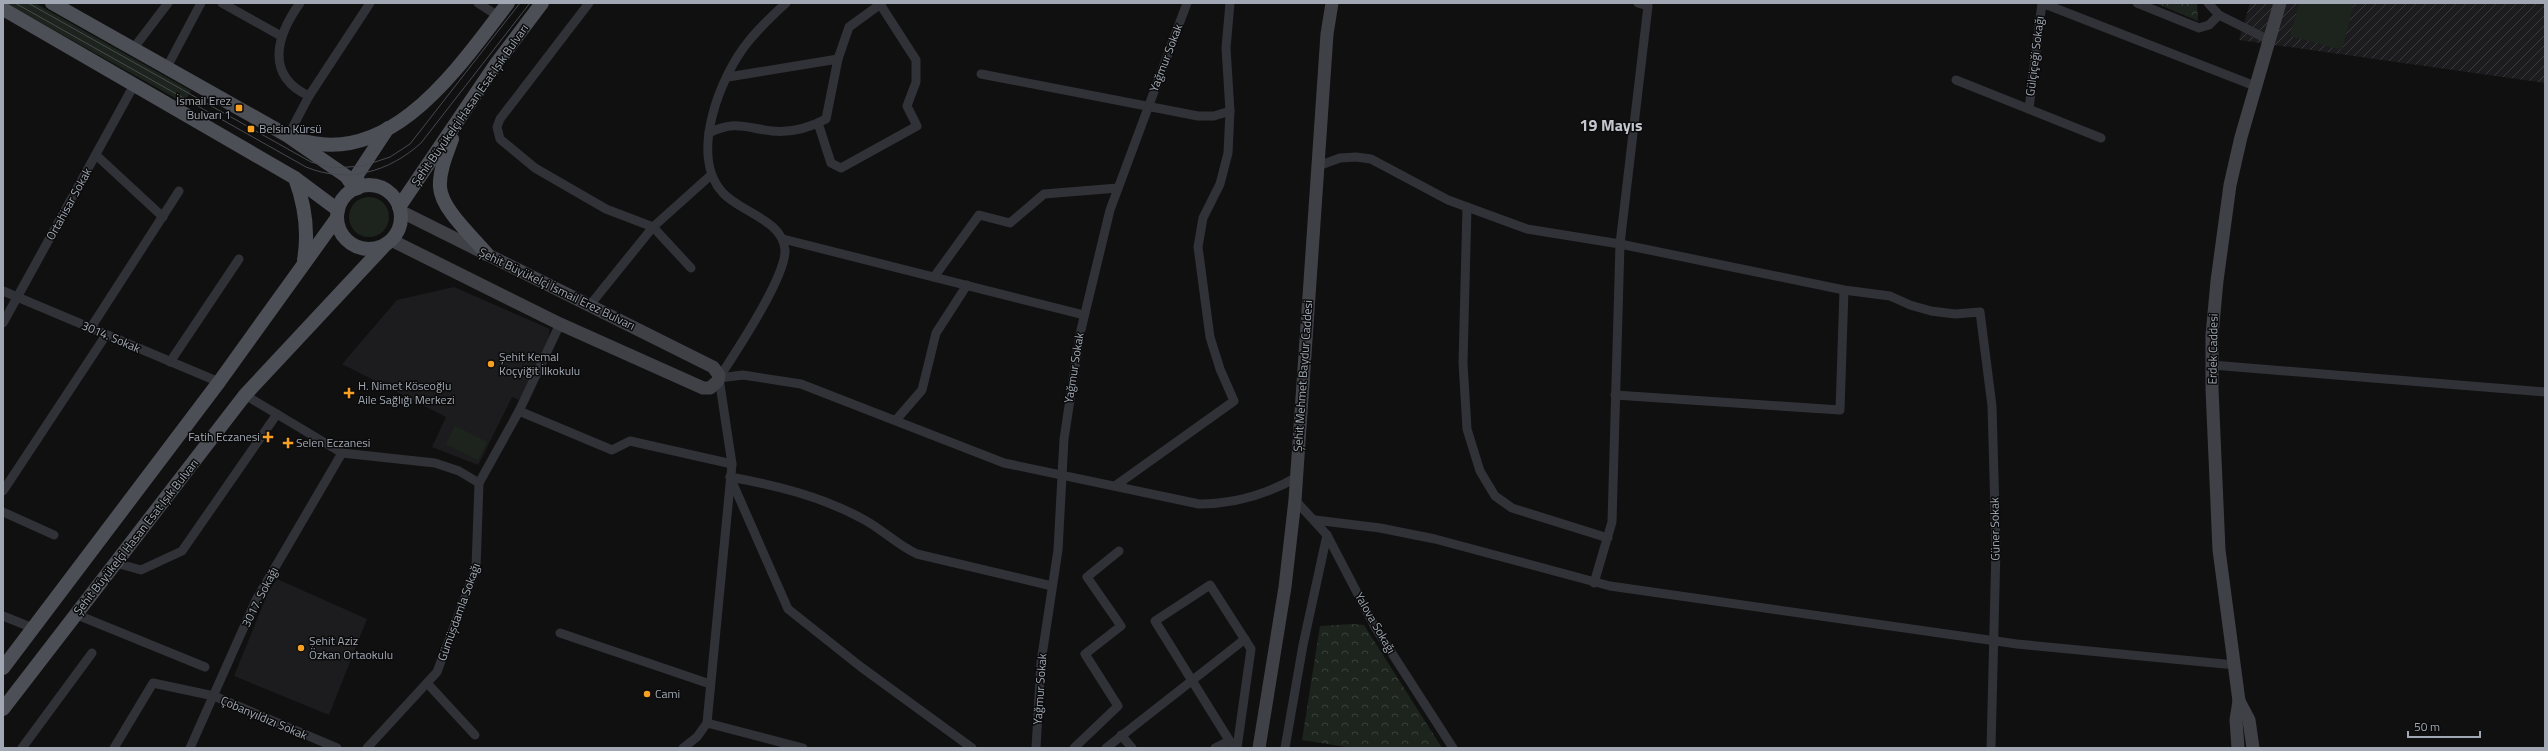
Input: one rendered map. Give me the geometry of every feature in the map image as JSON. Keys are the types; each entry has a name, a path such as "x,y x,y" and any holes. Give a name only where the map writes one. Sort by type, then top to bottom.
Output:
{"main road":[{"path":"52,3 288,136 346,176 356,188"},
{"path":"288,136 312,143 334,144 362,139 388,128 411,114 432,97 508,3"},
{"name":"Şehit Büyükelçi Hasan Esat Işık Bulvarı","path":"400,209 496,64 542,3"},
{"path":"3,9 295,178 338,214 345,238 357,247 372,249 388,242 398,230 400,209 394,197 381,188 374,186 356,188 343,199 338,214 219,382 3,668"},
{"path":"460,118 441,173 440,192 446,206 487,254"},
{"path":"356,188 358,175 388,128"},
{"path":"295,178 306,220 304,261"},
{"name":"Şehit Büyükelçi Hasan Esat Işık Bulvarı","path":"3,709 245,395 388,242"}],"street":[{"path":"133,48 168,3"},
{"path":"167,67 201,3"},
{"path":"222,3 281,36"},
{"path":"300,3 281,36 278,51 284,74 294,88 309,96"},
{"path":"288,136 309,96 370,3"},
{"path":"478,3 498,16"},
{"path":"590,3 500,119 497,127 498,135 502,142 535,168 606,209 653,227 691,268"},
{"path":"388,242 560,324 703,388 713,386 716,372 756,319 783,263 785,250 778,230 727,197 711,175 707,152 709,133 715,109 728,77 748,42 785,3"},
{"name":"Yağmur Sokak","path":"1036,748 1041,662 1058,550 1061,475 1069,397 1084,315 1102,240 1118,188 1187,3"},
{"path":"1115,486 1234,401 1220,369 1210,337 1198,247 1203,218 1220,184 1226,164 1230,111 1226,48 1230,3"},
{"name":"Şehit Mehmet Baydur Caddesi","path":"1259,748 1286,587 1295,500 1318,166 1332,3"},
{"path":"1594,583 1612,522 1620,244 1648,6 1638,3"},
{"path":"2042,3 2255,86"},
{"name":"Gülçiçeği Sokağı","path":"2029,109 2042,3"},
{"path":"2137,3 2199,28 2209,25 2219,15"},
{"path":"2208,3 2219,15 2269,40"},
{"name":"Erdek Caddesi","path":"2238,748 2236,720 2239,700 2219,550 2212,365 2214,307 2226,208 2235,161 2255,86 2280,3"},
{"path":"709,133 734,125 782,131 801,129 826,119 838,59 849,27 881,4 916,60 916,82 907,106 917,126 841,168 831,163 818,123"},
{"path":"728,77 838,59"},
{"path":"981,74 1149,104 1205,116 1230,111"},
{"path":"1956,80 2102,138"},
{"name":"Ortahisar Sokak","path":"3,323 134,85"},
{"path":"96,155 162,217"},
{"path":"1318,166 1340,158 1356,156 1371,159 1467,207 1527,229 1620,244 1844,290 1840,410 1615,395"},
{"path":"590,305 653,227 711,175"},
{"path":"934,277 979,215 1010,223 1044,194 1118,188"},
{"path":"90,329 179,192"},
{"path":"1467,207 1463,363 1467,429 1480,471 1495,496 1512,508 1608,538"},
{"name":"Şehit Büyükelçi İsmail Erez Bulvarı","path":"400,209 590,305 716,372"},
{"path":"782,239 1084,315"},
{"path":"170,362 239,259"},
{"path":"896,420 922,390 936,333 967,285"},
{"name":"Güner Sokak","path":"1844,290 1890,296 1910,305 1931,311 1955,314 1980,312 1989,378 1993,434 1996,548 1991,748"},
{"name":"3014. Sokak","path":"3,291 90,329 219,382"},
{"name":"Gümüşdamla Sokağı","path":"367,748 437,672 476,568 480,483 519,410 560,324"},
{"path":"3,490 106,335"},
{"path":"2212,365 2545,392"},
{"path":"716,372 785,380 818,389 1004,463 1199,504 1236,501 1261,495 1296,476"},
{"path":"683,748 695,744 707,723 732,464 716,372"},
{"path":"245,395 342,453 436,463 458,471 480,483"},
{"path":"519,410 612,450 630,441 732,464"},
{"path":"116,563 141,570 182,551 277,414"},
{"name":"3017. Sokağı","path":"190,748 256,600 342,453"},
{"path":"730,477 779,487 826,502 872,524 904,548 918,554 1052,586"},
{"path":"730,477 788,609 867,671 972,748"},
{"name":"Yalova Sokağı","path":"1295,500 1315,520 1327,535 1375,627 1453,748"},
{"path":"3,512 54,536"},
{"path":"1315,520 1380,528 1435,539 1594,583 1993,640 2235,665"},
{"path":"1285,748 1303,645 1327,535"},
{"path":"1074,748 1118,706 1085,654 1121,626 1086,577 1119,551"},
{"path":"1210,585 1251,648 1234,746 1192,683 1154,621 1210,585"},
{"path":"75,614 205,667"},
{"path":"3,616 33,628"},
{"path":"560,633 710,684"},
{"path":"1106,748 1121,735 1192,683 1245,639"},
{"path":"22,748 92,653"},
{"name":"Çobanyıldızı Sokak","path":"114,748 153,683 214,696 337,748"},
{"path":"427,683 475,735"},
{"name":"Erdek Caddesi","path":"2239,700 2249,720 2253,748"},
{"path":"707,723 803,748"},
{"path":"1121,735 1132,748"},
{"path":"1215,748 1234,746"}],"shaded area":[{"path":"2250,3 2545,3 2545,83 2239,40"},
{"path":"454,287 550,329 548,339 519,400 512,397 478,465 432,447 446,417 342,364 397,300"},
{"name":"Şehit Aziz Özkan Ortaokulu","path":"277,579 367,619 329,715 234,676 269,590"}],"green space":[{"path":"6,3 35,3 191,91 184,103"},
{"path":"2155,3 2197,3 2198,21"},
{"path":"2299,3 2354,3 2342,50 2290,36"},
{"path":"369,197 380,200 386,206 389,217 386,228 380,234 369,237 358,234 352,228 349,217 352,206 358,200"},
{"path":"455,426 487,442 478,460 446,444"},
{"path":"1352,624 1364,625 1442,748 1353,748 1302,740 1320,626"}],"tram line":[{"path":"15,3 306,167 321,172 352,175 381,168 409,153 421,143 530,3"},
{"path":"28,3 311,162 333,168 363,166 390,157 410,144 520,3"}],"place":[{"name":"İsmail Erez Bulvarı 1","path":"239,108"},
{"name":"Belsin Kürsü","path":"251,129"},
{"name":"Şehit Kemal Koçyiğit İlkokulu","path":"491,364"},
{"name":"H. Nimet Köseoğlu Aile Sağlığı Merkezi","path":"349,393"},
{"name":"Fatih Eczanesi","path":"268,437"},
{"name":"Selen Eczanesi","path":"288,443"},
{"name":"Şehit Aziz Özkan Ortaokulu","path":"301,648"},
{"name":"Cami","path":"647,694"}],"district":[{"name":"19 Mayıs","path":"1611,125"}]}
